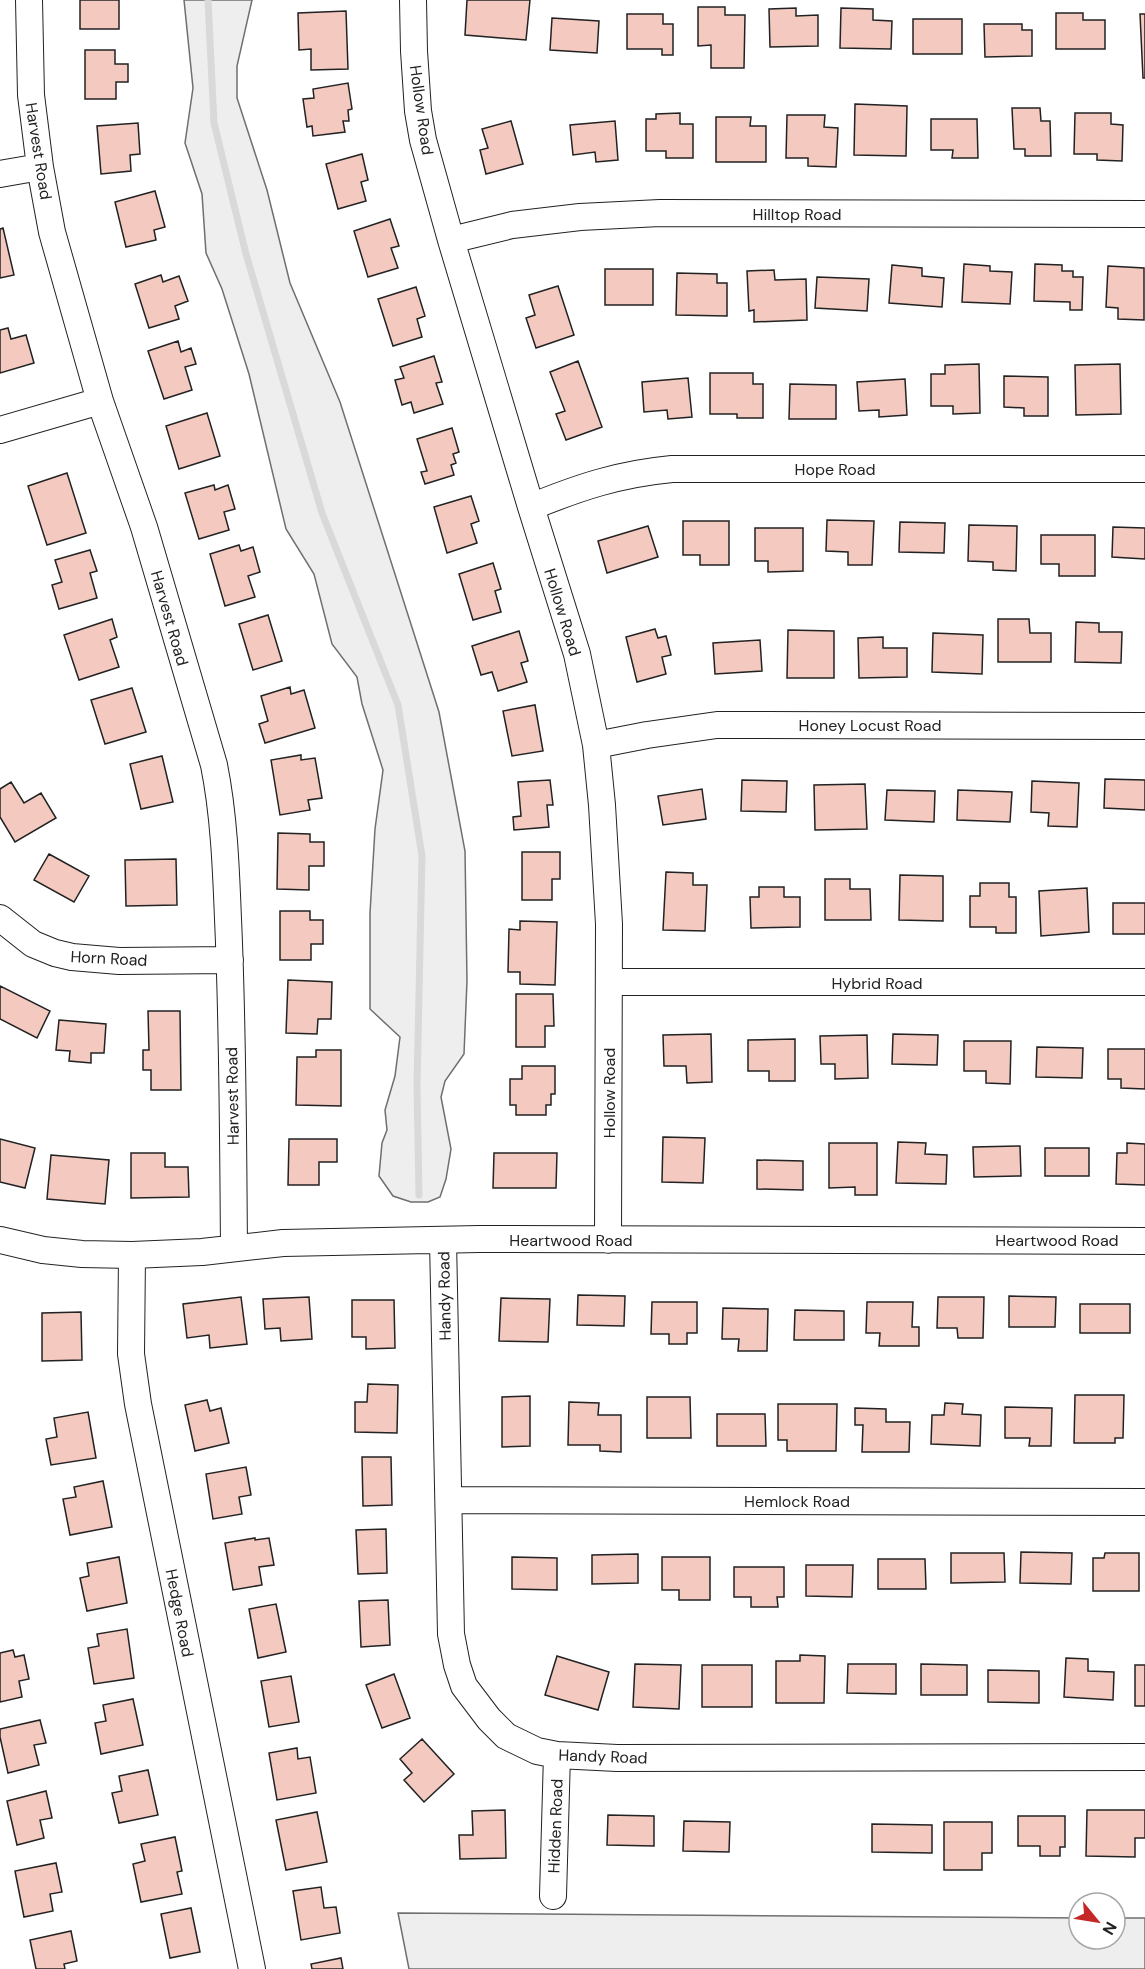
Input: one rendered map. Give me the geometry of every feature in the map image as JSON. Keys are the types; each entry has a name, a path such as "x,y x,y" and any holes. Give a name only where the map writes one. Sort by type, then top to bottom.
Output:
{"street":[{"name":"Harvest Road","path":"29,0 31,95 40,167 52,232 100,401 144,527 218,783 230,960 234,1248"},
{"name":"Hollow Road","path":"413,0 418,111 423,140 451,240 577,654 596,745 609,924 608,1240"},
{"path":"0,174 40,167"},
{"name":"Hilltop Road","path":"451,240 512,225 535,222 660,213 1145,214"},
{"path":"0,430 100,401"},
{"name":"Hope Road","path":"531,507 604,480 639,472 672,469 1145,469"},
{"name":"Honey Locust Road","path":"596,745 647,735 727,725 1145,726"},
{"name":"Horn Road","path":"0,918 33,944 72,957 119,962 230,960"},
{"name":"Hybrid Road","path":"609,982 1145,982"},
{"name":"Heartwood Road","path":"0,1240 43,1250 132,1256 202,1252 283,1243 442,1240 1145,1241"},
{"name":"Handy Road","path":"442,1240 451,1634 464,1686 489,1719 506,1736 537,1751 557,1755 617,1758 1145,1757"},
{"name":"Hedge Road","path":"132,1256 131,1354 138,1404 252,1969"},
{"name":"Hemlock Road","path":"449,1500 1145,1502"},
{"name":"Hidden Road","path":"553,1896 557,1755"}],"shaded area":[{"path":"184,0 252,0 237,66 237,98 267,190 290,283 340,402 439,712 465,851 467,981 464,1054 445,1081 441,1097 451,1149 446,1179 440,1197 428,1202 411,1202 393,1196 379,1176 382,1143 387,1130 385,1110 395,1076 400,1037 370,1009 370,913 375,829 383,770 362,704 357,677 332,644 314,574 286,529 249,374 222,289 206,253 202,194 185,143 193,88"},
{"path":"398,1913 1067,1918 1067,1951 1127,1951 1127,1918 1145,1918 1145,1969 409,1969"}],"building":[{"path":"80,0 119,0 119,29 80,29"},
{"path":"467,0 530,0 526,40 465,35"},
{"path":"698,7 725,7 725,15 745,15 744,68 711,68 711,45 698,46"},
{"path":"796,8 796,16 818,15 818,46 770,47 769,9"},
{"path":"841,8 873,9 873,20 892,21 891,49 840,48"},
{"path":"346,11 348,69 311,70 311,49 299,50 298,13"},
{"path":"1056,13 1083,13 1083,20 1105,20 1105,49 1056,49"},
{"path":"627,14 663,14 663,24 673,24 673,55 662,55 662,49 627,49"},
{"path":"1140,14 1145,14 1145,78 1143,78"},
{"path":"552,18 599,21 597,53 550,50"},
{"path":"913,19 962,19 962,54 913,54"},
{"path":"984,24 1022,24 1022,30 1032,30 1032,56 985,57"},
{"path":"85,50 115,50 115,64 128,64 128,82 116,82 116,99 85,99"},
{"path":"348,83 352,109 348,110 349,121 343,121 345,132 313,136 312,126 307,127 303,99 314,98 313,89"},
{"path":"855,104 907,106 906,156 854,155"},
{"path":"1012,108 1040,108 1041,121 1050,121 1051,156 1025,156 1025,149 1014,149"},
{"path":"680,113 680,124 693,124 693,158 666,158 666,151 646,151 646,119 656,119 656,114"},
{"path":"1075,113 1111,113 1111,124 1123,125 1122,161 1097,160 1097,154 1074,154"},
{"path":"787,115 825,115 824,127 838,128 836,167 808,166 808,158 786,158"},
{"path":"716,117 751,117 750,126 766,126 766,162 716,162"},
{"path":"931,119 977,119 978,158 952,158 953,150 931,150"},
{"path":"511,121 523,164 486,174 480,150 488,148 482,129"},
{"path":"615,121 618,160 596,162 595,152 573,155 570,125"},
{"path":"138,123 140,154 130,155 131,171 101,174 97,126"},
{"path":"362,154 368,180 361,182 366,201 338,209 326,164"},
{"path":"155,191 165,227 154,230 156,240 126,247 115,202"},
{"path":"390,219 399,246 391,248 398,268 368,277 354,231"},
{"path":"3,228 14,275 0,278 0,229"},
{"path":"964,264 990,266 990,271 1012,272 1010,304 962,302"},
{"path":"1035,264 1062,265 1062,271 1073,271 1073,277 1083,277 1082,310 1070,310 1070,302 1034,301"},
{"path":"892,265 922,268 922,276 944,278 942,307 889,303"},
{"path":"1108,266 1144,268 1144,320 1118,319 1118,308 1106,307"},
{"path":"605,269 653,269 653,305 605,305"},
{"path":"774,270 775,280 806,279 807,320 754,322 754,310 749,311 747,271"},
{"path":"677,273 717,274 717,283 727,283 727,316 676,315"},
{"path":"161,275 163,282 179,276 188,301 175,306 179,319 149,328 135,284"},
{"path":"817,277 869,279 867,311 815,308"},
{"path":"558,286 574,335 536,348 526,318 535,315 529,295"},
{"path":"416,287 425,316 417,319 422,337 393,346 378,299"},
{"path":"8,328 11,339 26,335 34,363 0,373 0,330"},
{"path":"178,341 181,352 191,348 196,364 185,367 192,390 164,399 148,351"},
{"path":"434,356 442,382 436,383 443,404 414,413 411,402 402,405 395,380 404,378 400,367"},
{"path":"578,361 602,427 566,440 556,414 565,411 550,372"},
{"path":"979,364 980,413 953,414 953,406 931,406 931,374 945,374 945,365"},
{"path":"1120,364 1121,414 1076,415 1075,365"},
{"path":"710,373 753,373 753,384 763,384 763,418 737,418 737,414 710,414"},
{"path":"1004,376 1048,377 1048,416 1024,416 1024,408 1004,407"},
{"path":"688,378 692,417 668,419 667,410 644,412 642,382"},
{"path":"905,379 907,415 879,417 879,410 859,411 857,382"},
{"path":"790,384 836,385 836,419 789,419"},
{"path":"207,413 220,456 179,469 166,426"},
{"path":"452,428 459,452 453,454 456,463 451,465 454,475 425,484 421,472 427,471 417,439"},
{"path":"67,473 86,533 47,545 28,486"},
{"path":"214,485 215,490 228,485 235,509 224,512 229,530 199,539 185,493"},
{"path":"471,496 479,521 471,524 477,543 447,553 434,507"},
{"path":"827,520 874,521 872,565 848,565 848,552 826,551"},
{"path":"683,521 729,521 729,565 700,565 700,555 683,555"},
{"path":"900,522 945,523 944,553 899,552"},
{"path":"969,525 1017,526 1016,571 993,570 993,562 968,561"},
{"path":"648,526 658,557 607,573 598,541"},
{"path":"1113,527 1145,528 1145,559 1112,557"},
{"path":"755,528 803,528 803,571 768,572 768,561 755,561"},
{"path":"1041,535 1095,535 1095,576 1059,576 1059,564 1041,564"},
{"path":"239,545 241,551 253,547 260,572 248,576 255,597 225,606 210,554"},
{"path":"90,550 97,571 90,573 97,598 59,609 52,585 62,582 55,560"},
{"path":"493,563 501,589 495,591 501,612 473,620 459,574"},
{"path":"268,615 282,661 253,670 239,624"},
{"path":"112,619 117,637 110,640 119,667 79,680 64,635"},
{"path":"998,619 1029,619 1030,633 1051,633 1051,662 998,662"},
{"path":"1076,622 1099,623 1099,632 1122,632 1121,663 1075,662"},
{"path":"655,629 658,638 666,636 671,655 662,657 666,674 637,682 626,637"},
{"path":"788,630 834,631 834,678 787,678"},
{"path":"519,631 528,661 521,663 527,682 498,691 492,672 481,675 472,646"},
{"path":"933,633 983,635 982,674 932,672"},
{"path":"883,637 883,648 907,648 907,677 859,678 858,638"},
{"path":"760,640 762,671 715,674 713,643"},
{"path":"290,687 291,694 304,690 315,728 265,743 259,724 268,721 261,696"},
{"path":"132,688 146,732 105,744 91,700"},
{"path":"535,705 543,751 512,756 503,711"},
{"path":"301,755 301,760 315,758 322,798 308,800 310,810 280,815 271,760"},
{"path":"162,756 173,802 141,809 130,764"},
{"path":"1105,779 1145,780 1145,810 1104,808"},
{"path":"550,780 553,805 547,805 549,827 514,830 513,817 521,816 518,782"},
{"path":"742,780 787,781 786,812 741,811"},
{"path":"1032,781 1079,783 1077,827 1048,826 1049,813 1031,812"},
{"path":"11,782 24,803 41,793 56,818 15,842 0,817 0,789"},
{"path":"865,784 867,829 815,830 814,785"},
{"path":"702,789 706,819 663,825 658,796"},
{"path":"887,790 935,791 934,822 885,820"},
{"path":"958,790 1012,792 1010,822 957,820"},
{"path":"278,833 310,834 310,842 324,842 324,866 309,866 309,890 277,889"},
{"path":"522,852 560,852 560,879 552,879 552,900 522,900"},
{"path":"49,854 89,876 74,902 34,880"},
{"path":"176,859 177,905 126,906 125,860"},
{"path":"666,872 693,873 693,885 707,885 705,931 663,930"},
{"path":"900,875 943,876 943,921 899,920"},
{"path":"825,879 850,879 850,889 870,889 871,920 825,920"},
{"path":"980,883 1009,883 1009,897 1016,897 1016,933 996,933 996,927 970,927 970,896 980,896"},
{"path":"759,887 784,887 784,897 800,897 800,927 751,928 750,897 759,897"},
{"path":"1087,888 1089,932 1041,936 1039,891"},
{"path":"1113,903 1145,903 1145,934 1113,934"},
{"path":"280,911 310,911 310,920 323,920 323,944 311,944 311,960 280,960"},
{"path":"520,921 557,922 555,985 520,984 520,972 508,972 509,929 520,930"},
{"path":"288,980 332,982 331,1019 318,1019 317,1034 286,1033"},
{"path":"0,986 50,1011 37,1038 0,1019"},
{"path":"516,994 553,994 554,1026 545,1026 545,1047 516,1047"},
{"path":"148,1011 180,1011 181,1090 151,1090 151,1070 143,1070 143,1050 149,1050"},
{"path":"59,1020 106,1024 104,1053 91,1053 91,1063 69,1061 70,1051 56,1050"},
{"path":"711,1034 712,1082 687,1083 686,1066 664,1066 663,1035"},
{"path":"893,1034 938,1035 937,1065 892,1064"},
{"path":"867,1035 868,1078 835,1079 835,1064 821,1064 820,1036"},
{"path":"795,1039 795,1081 769,1081 769,1071 748,1071 748,1040"},
{"path":"964,1041 1011,1041 1010,1084 986,1083 986,1071 964,1071"},
{"path":"1037,1047 1083,1048 1082,1078 1036,1077"},
{"path":"1108,1049 1145,1049 1145,1089 1121,1088 1121,1079 1108,1079"},
{"path":"316,1050 341,1050 341,1106 296,1105 297,1057 316,1057"},
{"path":"522,1066 555,1066 555,1094 551,1094 551,1105 546,1105 546,1115 516,1115 516,1105 510,1105 510,1079 522,1079"},
{"path":"663,1137 705,1138 703,1183 662,1182"},
{"path":"0,1139 35,1148 25,1188 0,1182"},
{"path":"289,1139 337,1139 337,1162 319,1162 319,1185 288,1185"},
{"path":"898,1142 926,1143 925,1154 947,1155 946,1184 896,1183"},
{"path":"829,1143 877,1143 877,1195 855,1195 855,1187 829,1188"},
{"path":"1127,1143 1145,1144 1145,1185 1116,1184 1117,1153 1127,1153"},
{"path":"1020,1146 1021,1176 974,1177 973,1147"},
{"path":"1045,1148 1089,1148 1089,1176 1045,1176"},
{"path":"131,1153 165,1153 165,1167 188,1167 189,1197 131,1198"},
{"path":"494,1153 557,1153 556,1188 493,1188"},
{"path":"51,1155 109,1160 105,1204 47,1199"},
{"path":"757,1160 803,1161 803,1190 757,1189"},
{"path":"578,1295 625,1296 624,1326 577,1325"},
{"path":"1009,1296 1056,1297 1055,1327 1009,1327"},
{"path":"241,1297 247,1344 210,1348 209,1335 187,1338 183,1304"},
{"path":"309,1297 312,1339 281,1341 280,1328 265,1329 263,1299"},
{"path":"938,1297 984,1297 983,1338 958,1338 957,1328 937,1328"},
{"path":"501,1298 550,1299 548,1342 499,1341"},
{"path":"352,1300 394,1300 395,1348 366,1349 366,1337 352,1337"},
{"path":"652,1302 697,1302 697,1333 687,1333 687,1344 669,1344 669,1334 651,1334"},
{"path":"867,1302 913,1302 912,1327 919,1327 919,1346 879,1346 880,1333 866,1333"},
{"path":"1080,1304 1130,1304 1130,1333 1080,1333"},
{"path":"723,1308 768,1309 767,1351 738,1351 739,1339 722,1339"},
{"path":"795,1310 844,1311 844,1340 794,1340"},
{"path":"81,1312 82,1360 42,1361 42,1313"},
{"path":"368,1384 398,1385 397,1433 355,1432 355,1402 367,1402"},
{"path":"1075,1395 1124,1395 1123,1438 1115,1438 1115,1443 1074,1443"},
{"path":"530,1396 530,1446 502,1447 502,1397"},
{"path":"647,1397 690,1397 691,1438 647,1438"},
{"path":"207,1400 210,1411 221,1408 229,1443 195,1451 185,1405"},
{"path":"569,1402 599,1403 598,1415 621,1415 621,1452 600,1451 600,1445 568,1445"},
{"path":"945,1403 963,1404 962,1414 981,1415 980,1446 931,1444 932,1415 944,1415"},
{"path":"778,1404 837,1404 836,1451 787,1451 787,1440 778,1440"},
{"path":"1005,1407 1052,1408 1051,1446 1029,1446 1030,1438 1005,1438"},
{"path":"855,1408 886,1409 886,1422 910,1422 909,1452 862,1452 863,1425 855,1425"},
{"path":"88,1412 96,1458 51,1465 46,1439 57,1437 54,1418"},
{"path":"717,1414 765,1414 766,1446 717,1446"},
{"path":"362,1457 391,1457 392,1505 363,1506"},
{"path":"246,1467 251,1495 239,1497 242,1514 213,1519 206,1474"},
{"path":"103,1481 112,1527 70,1535 63,1499 76,1497 74,1487"},
{"path":"386,1529 387,1573 358,1574 356,1530"},
{"path":"255,1538 255,1540 269,1538 274,1565 259,1567 262,1585 233,1590 225,1543"},
{"path":"1021,1552 1072,1553 1071,1584 1020,1583"},
{"path":"951,1553 1004,1553 1005,1582 951,1583"},
{"path":"1105,1553 1139,1553 1139,1591 1093,1591 1093,1558 1104,1558"},
{"path":"638,1554 638,1583 592,1584 592,1555"},
{"path":"119,1557 127,1603 87,1611 80,1578 89,1576 87,1563"},
{"path":"512,1557 557,1558 557,1590 512,1589"},
{"path":"662,1557 710,1557 710,1600 679,1600 679,1590 662,1590"},
{"path":"878,1559 925,1559 926,1589 878,1589"},
{"path":"806,1565 853,1565 852,1597 806,1596"},
{"path":"734,1567 784,1567 784,1597 777,1597 778,1607 751,1607 751,1597 734,1597"},
{"path":"388,1600 390,1645 361,1647 359,1601"},
{"path":"276,1604 286,1652 258,1658 249,1609"},
{"path":"127,1629 134,1678 94,1684 88,1648 99,1646 97,1634"},
{"path":"13,1650 15,1657 24,1655 29,1679 19,1681 22,1697 0,1702 0,1653"},
{"path":"800,1655 825,1656 824,1703 776,1703 776,1661 800,1661"},
{"path":"557,1656 609,1672 598,1710 545,1695"},
{"path":"1066,1658 1088,1659 1088,1671 1114,1672 1113,1700 1064,1697"},
{"path":"635,1664 681,1665 679,1709 633,1707"},
{"path":"848,1664 896,1664 896,1694 847,1693"},
{"path":"921,1664 967,1665 967,1695 921,1695"},
{"path":"702,1665 752,1665 752,1707 702,1707"},
{"path":"1135,1665 1145,1665 1145,1706 1135,1706"},
{"path":"988,1670 1039,1671 1039,1703 988,1702"},
{"path":"394,1674 410,1718 382,1728 366,1685"},
{"path":"291,1676 299,1722 269,1727 261,1681"},
{"path":"133,1699 143,1745 101,1754 95,1723 106,1721 103,1705"},
{"path":"40,1720 46,1743 34,1745 39,1765 8,1773 0,1729"},
{"path":"422,1739 454,1774 424,1802 404,1780 412,1773 400,1759"},
{"path":"297,1748 298,1759 310,1757 316,1793 277,1800 269,1753"},
{"path":"148,1770 158,1815 119,1823 112,1793 122,1791 119,1776"},
{"path":"46,1791 52,1818 40,1820 44,1838 17,1845 7,1801"},
{"path":"505,1810 506,1858 460,1859 459,1835 473,1835 472,1811"},
{"path":"1087,1810 1145,1810 1145,1838 1135,1838 1135,1857 1086,1856"},
{"path":"317,1812 327,1862 286,1870 276,1820"},
{"path":"608,1815 654,1816 654,1846 607,1845"},
{"path":"1018,1816 1065,1816 1065,1847 1060,1847 1060,1856 1040,1856 1040,1846 1018,1846"},
{"path":"684,1821 730,1822 729,1852 683,1851"},
{"path":"944,1822 992,1822 992,1853 982,1853 982,1870 944,1870"},
{"path":"872,1824 932,1825 932,1853 872,1852"},
{"path":"175,1837 182,1871 177,1872 182,1894 141,1902 133,1864 145,1861 141,1844"},
{"path":"56,1863 62,1892 50,1894 53,1911 24,1917 15,1871"},
{"path":"321,1887 324,1908 336,1907 340,1933 301,1940 293,1891"},
{"path":"191,1908 200,1952 170,1958 161,1914"},
{"path":"71,1931 77,1961 64,1964 65,1969 36,1969 30,1940"},
{"path":"341,1958 343,1969 312,1969 311,1964"}],"waterway":[{"path":"208,0 214,123 246,254 322,513 398,705 422,856 417,1086 419,1195"}]}
